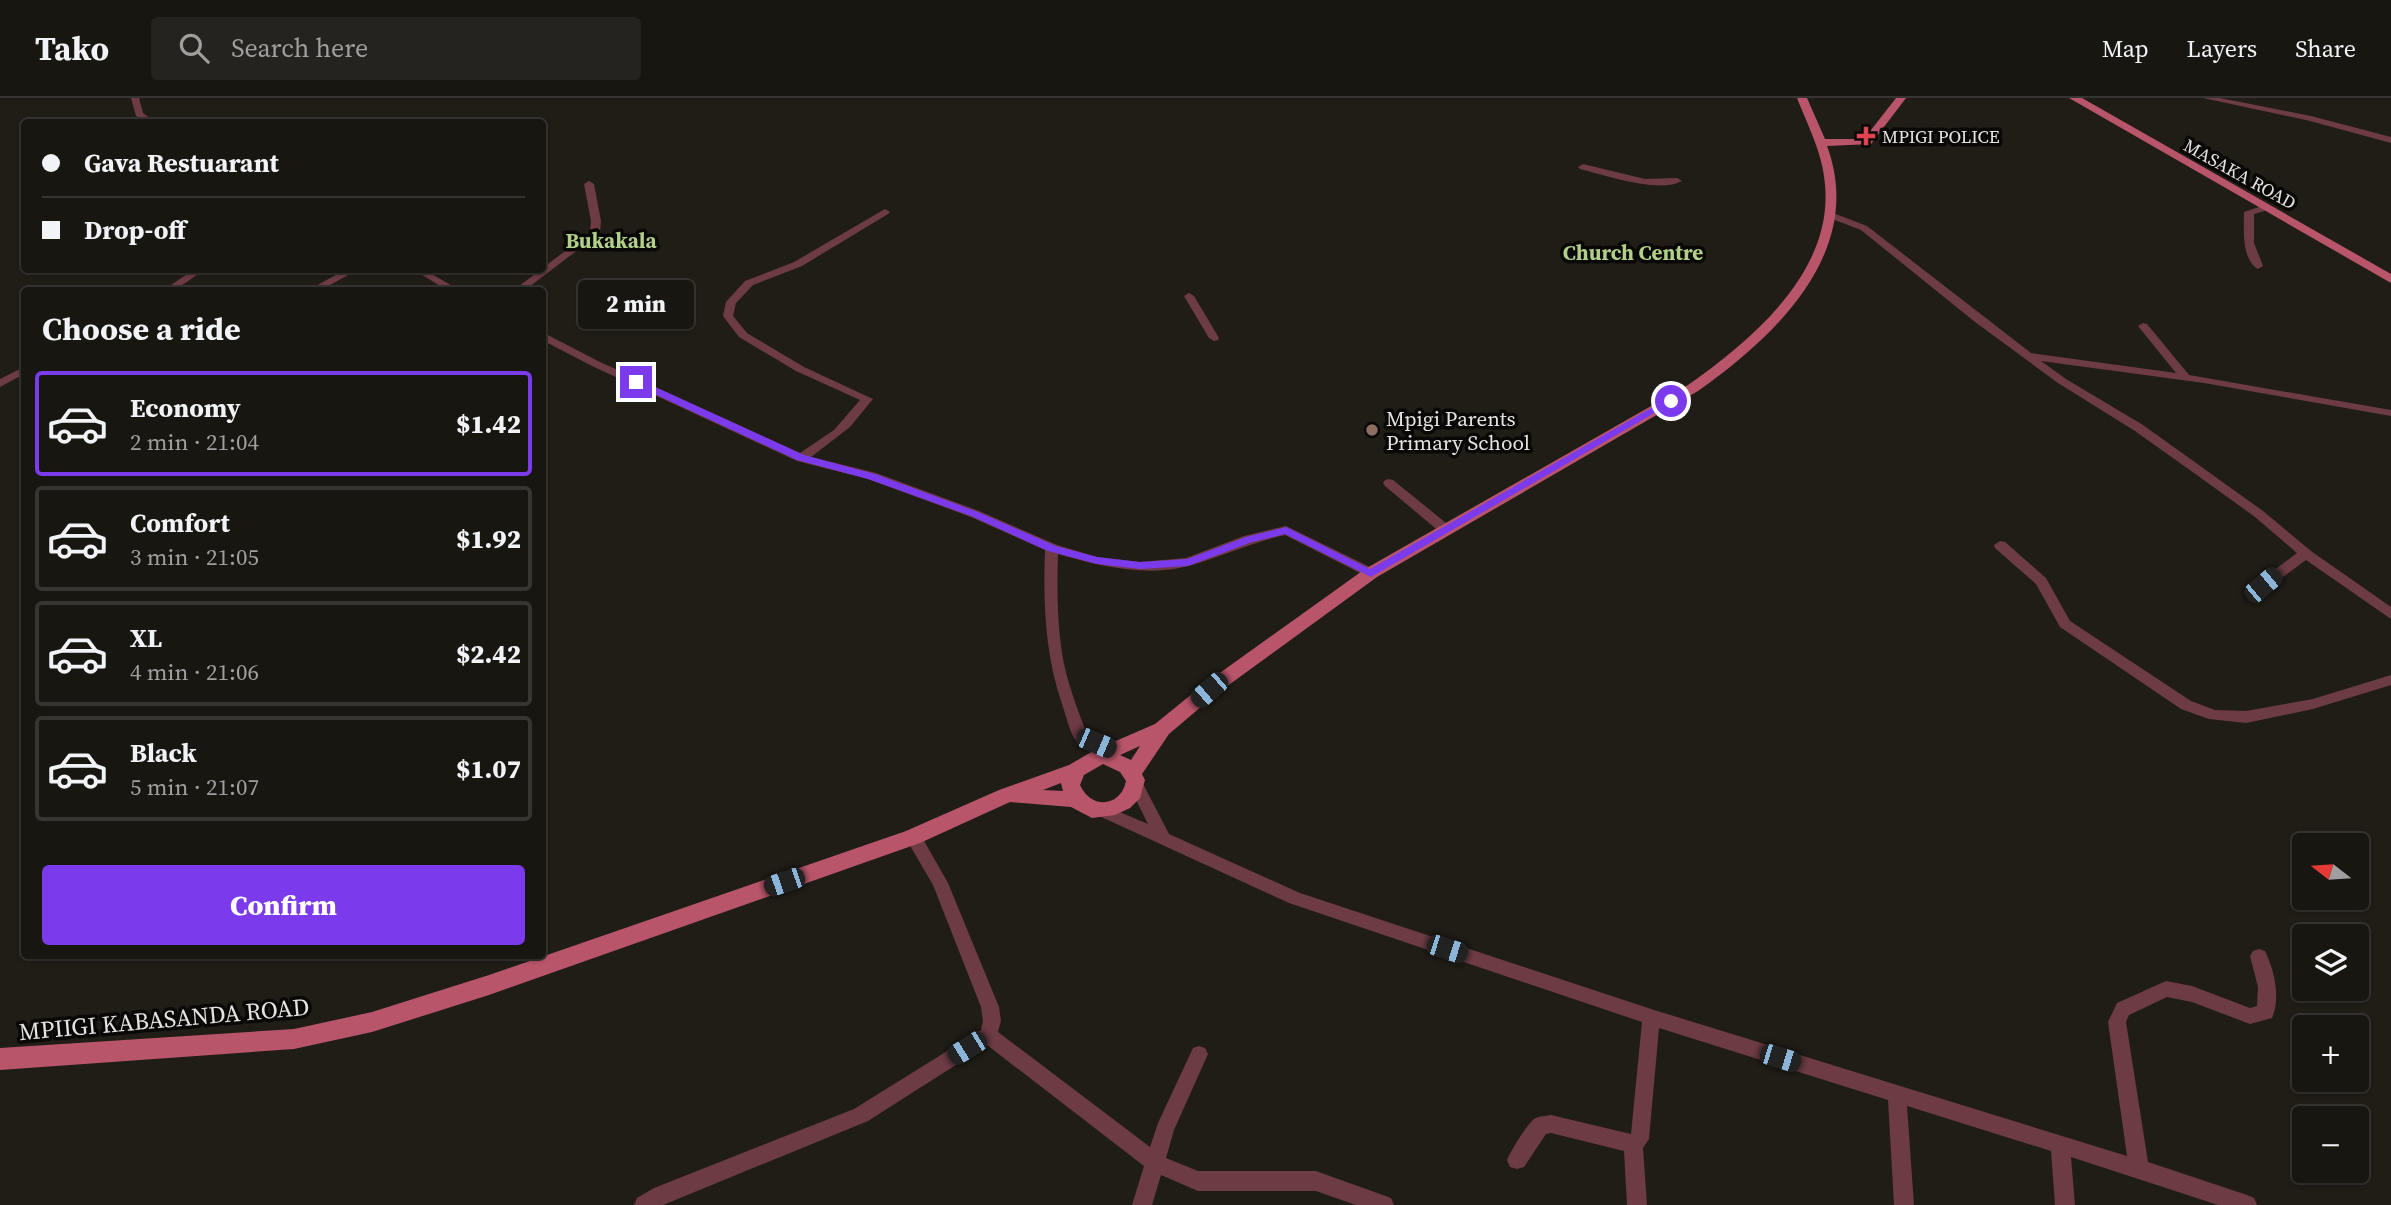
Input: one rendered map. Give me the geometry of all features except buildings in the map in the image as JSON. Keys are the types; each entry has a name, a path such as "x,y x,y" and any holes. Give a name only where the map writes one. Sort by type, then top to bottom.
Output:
{"main road":[{"path":"1161,729 1135,778 1132,796 1121,805 1103,811 1091,809 1075,800 1070,785 1076,770 1107,752 1161,729 1209,690 1371,573 1693,388 1741,355 1768,330 1806,280 1830,215 1831,184 1820,142 1802,98"},
{"path":"1820,142 1867,142 1901,98"},
{"name":"MASAKA ROAD","path":"2074,98 2391,279"},
{"path":"1107,752 1135,778"},
{"name":"MPIIGI KABASANDA ROAD","path":"0,1059 294,1039 372,1022 489,985 913,837 1006,795 1076,770"},
{"name":"MPIIGI KABASANDA ROAD","path":"1006,795 1075,800"}],"street":[{"path":"135,98 139,114 146,119"},
{"path":"2207,98 2311,119 2391,140"},
{"path":"1583,167 1645,182 1676,181"},
{"path":"546,270 595,233 596,221 589,184"},
{"path":"2258,266 2249,243 2249,212 2265,208"},
{"path":"801,457 840,431 859,413 867,399 800,369 743,335 728,316 731,302 749,283 797,264 885,212"},
{"path":"1830,215 1864,228 1979,320 2062,381 2139,428 2259,514 2306,554 2391,614"},
{"path":"174,287 194,273"},
{"path":"318,287 346,273"},
{"path":"424,273 449,287"},
{"path":"523,287 542,273"},
{"path":"1189,296 1214,338"},
{"path":"2143,326 2185,377"},
{"path":"546,337 596,364 801,457 885,481 975,514 1052,548 1117,565 1176,563 1188,562 1249,539 1286,530 1371,573"},
{"path":"2031,356 2185,377 2391,413"},
{"path":"0,384 21,372"},
{"path":"1389,484 1446,530"},
{"path":"2000,545 2041,581 2065,624 2186,705 2214,715 2246,717 2299,707 2391,680"},
{"path":"1052,548 1050,591 1059,677 1080,736 1107,752"},
{"path":"2263,585 2286,565 2306,554"},
{"path":"1135,778 1162,836"},
{"path":"1103,811 1295,898 1651,1017 2139,1168 2247,1205"},
{"path":"645,1205 661,1195 861,1115 988,1035 992,1021 990,1007 940,883 913,837"},
{"path":"2139,1168 2116,1022 2123,1009 2166,989 2192,994 2250,1016 2266,1012 2267,988 2259,956"},
{"path":"1517,1160 1540,1126 1551,1124 1633,1144 1640,1139 1651,1017"},
{"path":"988,1035 1155,1163 1198,1181 1316,1181 1384,1205"},
{"path":"1142,1205 1166,1129 1199,1054"},
{"path":"1897,1094 1904,1205"},
{"path":"1633,1144 1637,1205"},
{"path":"2060,1145 2065,1205"}],"place":[{"name":"MPIGI POLICE","path":"1866,136"},
{"name":"Mpigi Parents Primary School","path":"1372,430"}],"district":[{"name":"Bukakala","path":"611,240"},
{"name":"Church Centre","path":"1633,252"}],"route":[{"path":"636,382 801,457 872,477 975,514 1052,548 1097,561 1140,566 1188,562 1249,539 1286,530 1371,573 1671,401"}]}
